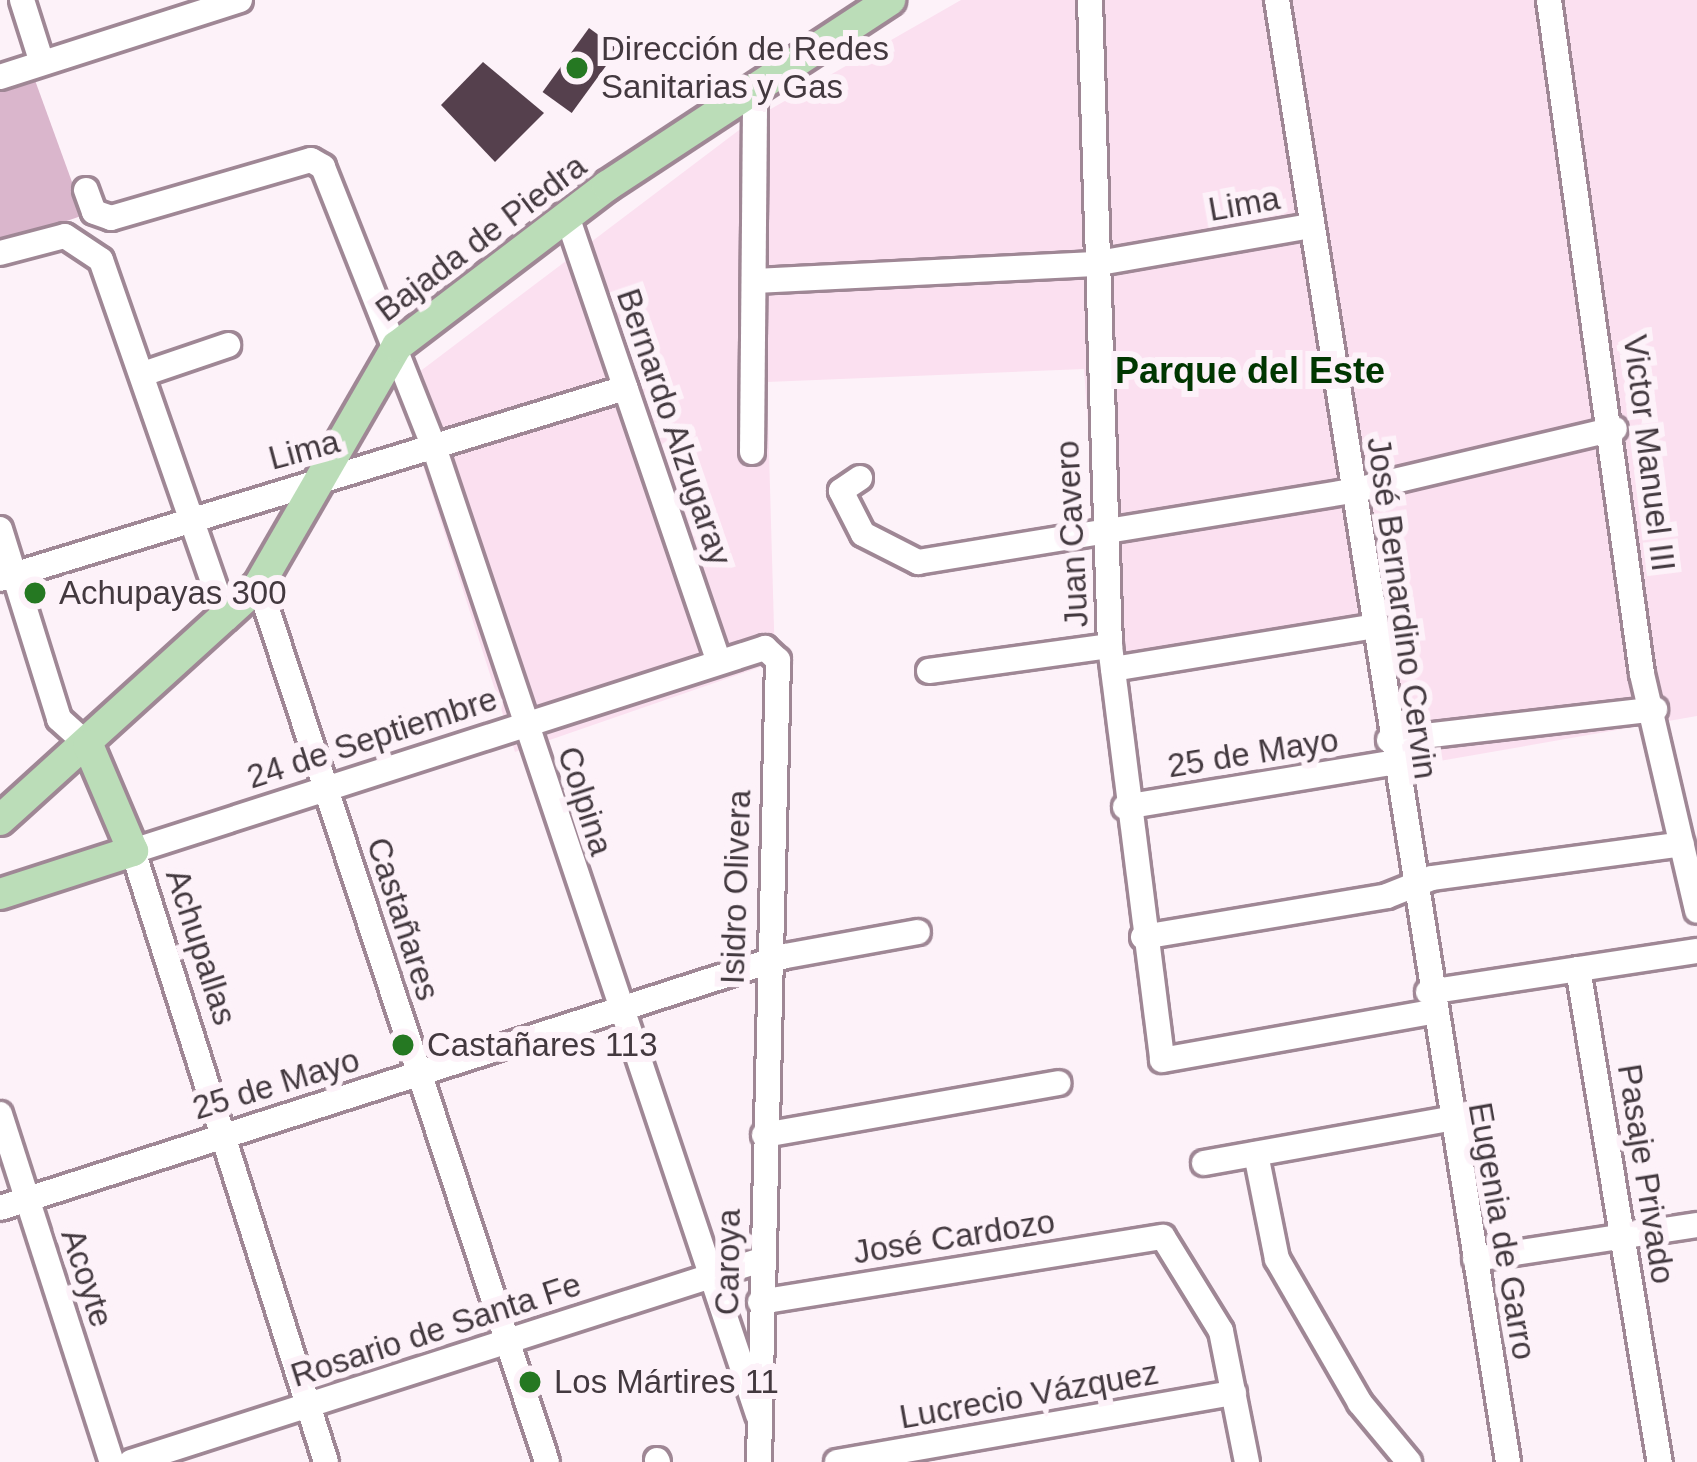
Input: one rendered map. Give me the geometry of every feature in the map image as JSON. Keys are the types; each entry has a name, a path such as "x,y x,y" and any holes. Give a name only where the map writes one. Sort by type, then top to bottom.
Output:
{"main road":[{"name":"Bajada de Piedra","path":"0,820 226,620 259,584 397,346 567,216 890,0"},
{"name":"Achupallas","path":"88,745 133,851"},
{"name":"24 de Septiembre","path":"0,894 133,851"}],"street":[{"path":"22,0 42,63"},
{"path":"0,76 240,0"},
{"name":"Juan Cavero","path":"1090,0 1093,263 1112,658 1125,807 1162,1060 1430,1002"},
{"name":"José Bernardino Cervin","path":"1277,0 1430,1002"},
{"name":"Victor Manuel III","path":"1549,0 1655,709 1697,910"},
{"path":"752,452 757,281 754,91"},
{"path":"86,190 94,212 111,218 318,162 397,346"},
{"name":"Bernardo Alzugaray","path":"567,216 718,660"},
{"name":"Lima","path":"757,281 1093,263 1311,226"},
{"path":"0,253 53,236 101,260 226,620"},
{"path":"143,374 228,345"},
{"name":"Colpina","path":"397,346 526,726 704,1279 759,1417"},
{"name":"Lima","path":"7,577 625,388"},
{"path":"860,478 842,491 846,503 872,544 904,562 1352,490 1615,429"},
{"name":"Achupallas","path":"0,529 7,577 59,719 88,745"},
{"name":"Castañares","path":"259,584 548,1462"},
{"path":"929,671 1112,658 1370,627"},
{"name":"24 de Septiembre","path":"133,851 765,648"},
{"name":"Isidro Olivera","path":"764,1135 765,962 778,660 765,648"},
{"name":"25 de Mayo","path":"1125,807 1390,752 1655,709"},
{"path":"1143,937 1411,886 1682,844"},
{"name":"Achupallas","path":"133,851 326,1462"},
{"name":"25 de Mayo","path":"0,1208 765,962 919,932"},
{"path":"1430,1002 1578,969 1697,951"},
{"name":"Pasaje Privado","path":"1578,969 1660,1462"},
{"name":"Eugenia de Garro","path":"1430,1002 1508,1462"},
{"path":"764,1135 1058,1083"},
{"name":"Acoyte","path":"0,1114 112,1462"},
{"path":"1204,1163 1448,1120"},
{"name":"Caroya","path":"759,1462 764,1135"},
{"path":"1256,1154 1277,1259 1360,1402 1409,1462"},
{"path":"1474,1259 1697,1225"},
{"name":"José Cardozo","path":"760,1302 1158,1237 1215,1319 1234,1393"},
{"name":"Rosario de Santa Fe","path":"131,1462 761,1259"},
{"path":"1234,1393 1247,1462"},
{"name":"Lucrecio Vázquez","path":"837,1462 1234,1393"}],"shaded area":[{"path":"961,0 1697,0 1697,716 1388,770 1365,643 1107,683 1084,369 767,382 775,662 515,752 398,388 755,118"},
{"path":"32,72 84,215 0,244 0,81"}],"building":[{"name":"Dirección de Redes Sanitarias y Gas","path":"589,28 618,49 572,113 543,92"},
{"path":"483,62 544,113 495,162 441,105"}],"place":[{"name":"Dirección de Redes Sanitarias y Gas","path":"577,68"},
{"name":"Achupayas 300","path":"35,593"},
{"name":"Castañares 113","path":"403,1045"},
{"name":"Los Mártires 11","path":"530,1382"}],"district":[{"name":"Parque del Este","path":"1250,371"}]}
